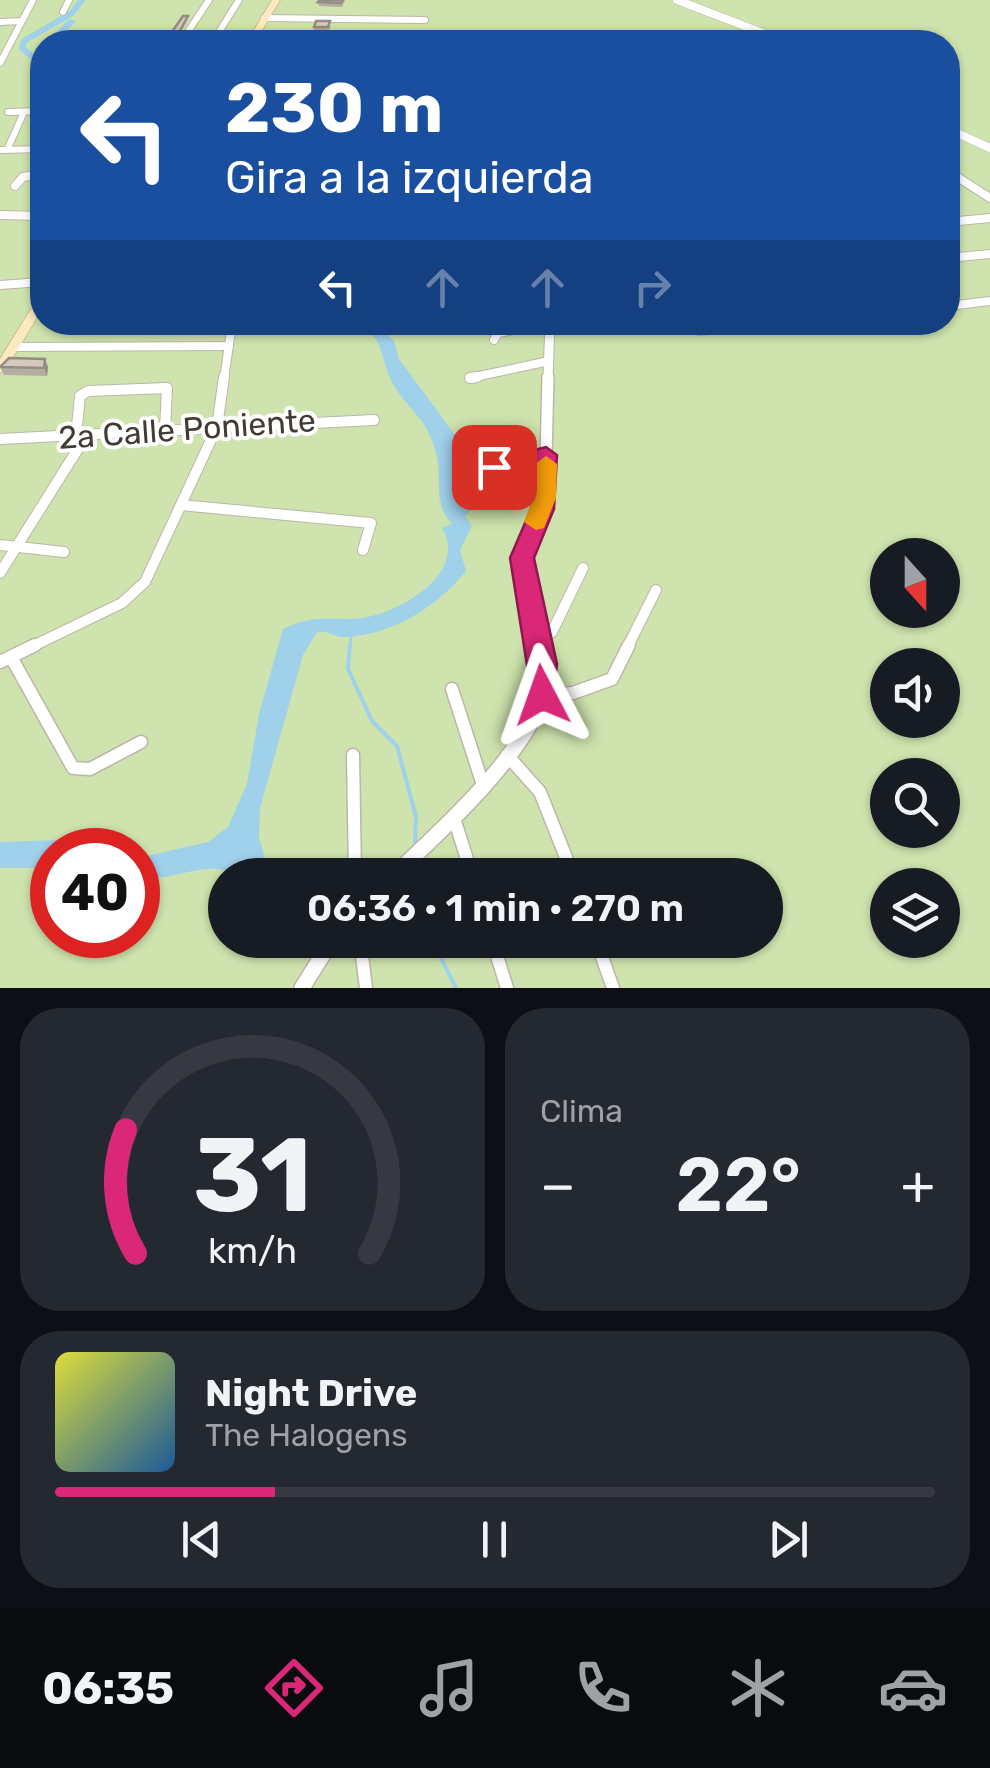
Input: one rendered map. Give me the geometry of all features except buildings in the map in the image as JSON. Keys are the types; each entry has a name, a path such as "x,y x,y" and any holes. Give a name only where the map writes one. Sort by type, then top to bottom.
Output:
{"main road":[{"path":"257,30 276,0"},
{"path":"1,366 30,322"}],"street":[{"path":"0,63 33,0"},
{"path":"63,12 70,0"},
{"path":"189,30 208,0"},
{"path":"221,30 239,0"},
{"path":"677,0 755,30"},
{"path":"264,18 425,20"},
{"path":"346,30 351,19"},
{"path":"0,22 22,21"},
{"path":"8,112 30,112"},
{"path":"24,112 4,150 30,149"},
{"path":"960,134 990,148"},
{"path":"15,186 30,176"},
{"path":"960,179 990,198"},
{"path":"0,215 30,216"},
{"path":"960,221 990,218"},
{"path":"960,257 990,254"},
{"path":"0,285 30,283"},
{"path":"960,305 990,301"},
{"path":"213,346 218,335"},
{"path":"142,742 90,769 73,768 6,659 132,596 146,582 217,427 230,335"},
{"path":"494,340 497,335"},
{"path":"412,858 454,818 528,729 542,695 538,642 522,558 542,509 550,335"},
{"path":"14,346 229,346"},
{"path":"470,378 549,361"},
{"path":"0,573 81,436 80,396 95,390 167,388 165,430"},
{"name":"2a Calle Poniente","path":"0,440 374,420"},
{"path":"494,467 546,455"},
{"path":"181,504 371,523 363,550"},
{"path":"0,545 64,552"},
{"path":"538,642 552,632 583,568"},
{"path":"542,695 572,693 612,679 656,590"},
{"path":"452,689 482,782"},
{"path":"507,755 540,792 565,858"},
{"path":"353,756 355,858"},
{"path":"454,818 467,858"},
{"path":"302,988 321,958"},
{"path":"362,958 366,988"},
{"path":"498,958 507,988"},
{"path":"602,958 613,988"}],"green space":[{"path":"0,0 990,0 990,988 0,988"}],"water":[{"path":"372,335 389,335 394,341 399,359 461,443 465,504 471,510 465,516 472,526 460,550 466,571 427,607 397,625 346,637 317,632 303,655 260,808 259,838 265,858 208,858 208,869 160,877 160,853 208,842 228,827 247,784 259,714 283,629 316,619 356,619 383,613 429,586 447,559 448,544 442,528 452,524 440,500 433,444 424,424 389,375"},
{"path":"30,841 30,868 0,868 0,842"}],"waterway":[{"path":"43,30 72,13 82,0"},
{"path":"63,30 72,21"},
{"path":"30,38 22,48 30,55"},
{"path":"350,648 351,636"},
{"path":"350,645 348,669 372,721 397,746 416,817 415,842"},
{"path":"441,958 456,988"}],"slow traffic":[{"path":"536,522 544,498 546,464"}],"route":[{"path":"494,467 546,455 542,509 522,558 544,664 542,695"}]}
